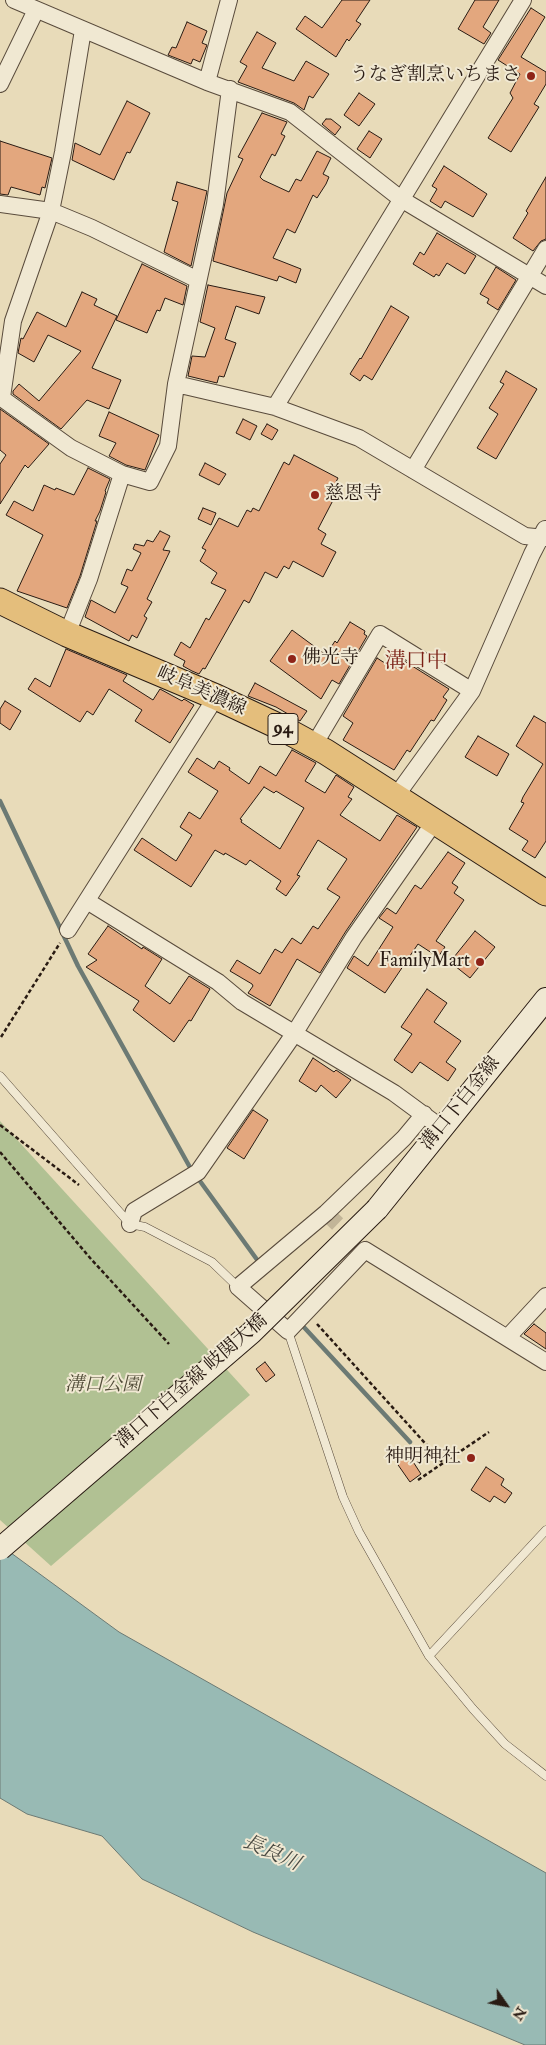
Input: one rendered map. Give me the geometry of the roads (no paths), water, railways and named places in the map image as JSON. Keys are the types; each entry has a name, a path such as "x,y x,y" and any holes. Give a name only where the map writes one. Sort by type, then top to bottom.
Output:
{"main road":[{"name":"岐阜美濃線","path":"0,600 67,634 216,698 314,745 546,893"},
{"name":"溝口下白金線","path":"377,1209 546,1000"},
{"name":"溝口下白金線 岐関大橋","path":"0,1549 251,1333 377,1209"}],"street":[{"path":"14,0 207,82 290,112 401,199 546,286"},
{"path":"207,82 229,0"},
{"path":"275,407 523,0"},
{"path":"0,84 36,10"},
{"path":"83,30 51,212 12,321 1,397 71,448 122,474 150,482 168,446 176,384 215,204 230,90"},
{"path":"0,204 51,212 92,228 198,280"},
{"path":"413,470 546,249"},
{"path":"176,384 275,407 359,438 525,536 544,534"},
{"path":"67,634 89,579 122,474"},
{"path":"396,796 472,692 544,534"},
{"path":"314,745 380,634 472,692"},
{"path":"65,936 216,698"},
{"path":"130,1224 134,1212 194,1174 294,1034 354,937 434,821"},
{"path":"87,901 218,982 242,1002 394,1094 442,1128"},
{"path":"424,1114 404,1138 326,1213 238,1287 288,1331 365,1250 546,1362"},
{"path":"506,1338 546,1296"}],"lane":[{"path":"0,1076 130,1224 145,1227 212,1262 238,1287"},
{"path":"288,1331 343,1497 359,1532 430,1656 472,1709 505,1744 546,1776"},
{"path":"430,1656 546,1530"}],"water":[{"name":"長良川","path":"0,1547 7,1550 119,1632 546,1873 546,2045 525,2045 253,1932 142,1879 102,1836 27,1814 0,1798"}],"waterway":[{"path":"0,801 78,966 192,1171"},
{"path":"197,1177 258,1261"},
{"path":"301,1324 410,1442"}],"tunnel":[{"path":"326,1213 365,1250"}],"place":[{"name":"うなぎ割烹いちまさ","path":"531,76"},
{"name":"慈恩寺","path":"315,495"},
{"name":"佛光寺","path":"292,659"},
{"name":"FamilyMart","path":"480,962"},
{"name":"神明神社","path":"471,1458"}],"district":[{"name":"溝口中","path":"416,662"}],"park label":[{"name":"溝口公園","path":"103,1386"}]}
